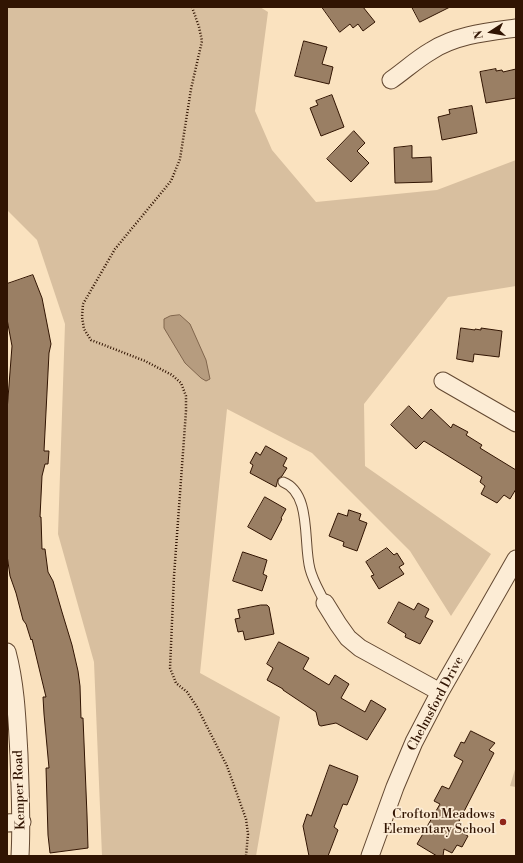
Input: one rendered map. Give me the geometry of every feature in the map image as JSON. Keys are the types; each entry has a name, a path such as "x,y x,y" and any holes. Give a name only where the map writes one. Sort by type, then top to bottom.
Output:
{"street":[{"path":"391,80 431,51 446,43 463,37 516,28"},
{"path":"442,381 516,422"},
{"name":"Chelmsford Drive","path":"370,856 392,794 414,742 440,692 516,559"},
{"path":"325,603 348,638 360,648 440,692"},
{"name":"Kemper Road","path":"7,652 13,675 16,702 14,822 20,856"}],"lane":[{"path":"283,482 290,485 298,495 302,508 310,569 325,603"}],"path":[{"path":"192,7 202,41 191,89 180,159 170,182 115,249 83,304 82,318 84,329 91,340 145,361 172,375 181,383 186,396 174,576 170,668 176,683 186,692 197,708 226,766 246,819 248,834 246,856"}],"shaded area":[{"path":"7,7 260,7 268,12 255,111 272,150 316,202 437,190 516,160 516,286 448,297 364,404 365,466 491,554 451,616 410,551 312,453 227,409 200,673 280,717 256,856 102,856 94,662 58,534 65,324 37,240 7,210"},
{"path":"180,315 190,324 206,360 210,379 206,381 185,363 164,328 164,319 170,316"},
{"path":"516,766 516,787 510,786"}],"building":[{"path":"322,7 363,7 375,22 363,31 358,24 353,28 350,24 340,32"},
{"path":"412,7 450,7 420,22"},
{"path":"304,41 327,47 322,64 333,67 329,84 295,76"},
{"path":"496,69 496,71 502,70 503,72 516,69 516,98 486,103 480,72"},
{"path":"332,95 344,127 321,136 310,108 318,105 316,101"},
{"path":"472,106 477,133 442,140 438,117 450,114 449,110"},
{"path":"354,131 365,143 357,151 369,163 351,182 327,159"},
{"path":"412,146 412,158 431,157 432,182 395,183 394,148"},
{"path":"33,275 42,298 51,344 49,353 44,451 49,451 48,464 45,464 42,476 40,517 42,549 45,549 48,572 53,581 78,671 81,718 83,718 88,848 50,853 46,768 49,768 43,697 46,697 32,639 31,640 26,624 23,620 10,576 7,555 7,411 12,346 7,319 7,284"},
{"path":"461,328 481,330 481,328 502,331 499,357 474,354 473,362 457,359"},
{"path":"409,406 422,419 431,409 451,428 453,424 468,432 466,435 482,445 480,448 516,470 516,489 510,499 504,495 497,503 481,494 485,486 480,482 482,477 424,441 416,449 391,425"},
{"path":"266,446 287,458 283,466 287,468 278,479 276,487 250,473 253,465 250,463 256,452 260,455"},
{"path":"265,497 286,509 271,540 248,527"},
{"path":"349,510 361,514 359,520 367,523 357,551 343,546 344,542 329,536 338,513 347,516"},
{"path":"387,548 394,555 397,553 404,564 399,567 404,574 379,589 371,576 374,575 366,562"},
{"path":"243,552 267,560 263,574 267,576 262,591 233,581"},
{"path":"399,602 414,610 418,603 429,609 425,617 433,621 420,644 405,637 406,634 388,623"},
{"path":"267,605 269,607 274,634 245,640 243,631 238,632 235,619 240,618 238,610"},
{"path":"279,642 309,658 303,669 329,685 335,675 349,684 341,698 365,712 371,700 386,709 367,740 336,723 321,726 319,725 316,712 283,689 267,680 273,668 267,664"},
{"path":"471,731 495,743 489,750 494,753 455,829 468,836 462,847 457,845 452,853 444,849 443,856 437,856 417,844 440,804 434,801 442,786 449,789 463,761 454,756 461,742 464,743"},
{"path":"330,765 358,776 357,781 347,805 343,804 334,827 338,830 328,856 309,856 303,826 307,814 311,816"}],"place":[{"name":"Crofton Meadows Elementary School","path":"503,822"}]}
